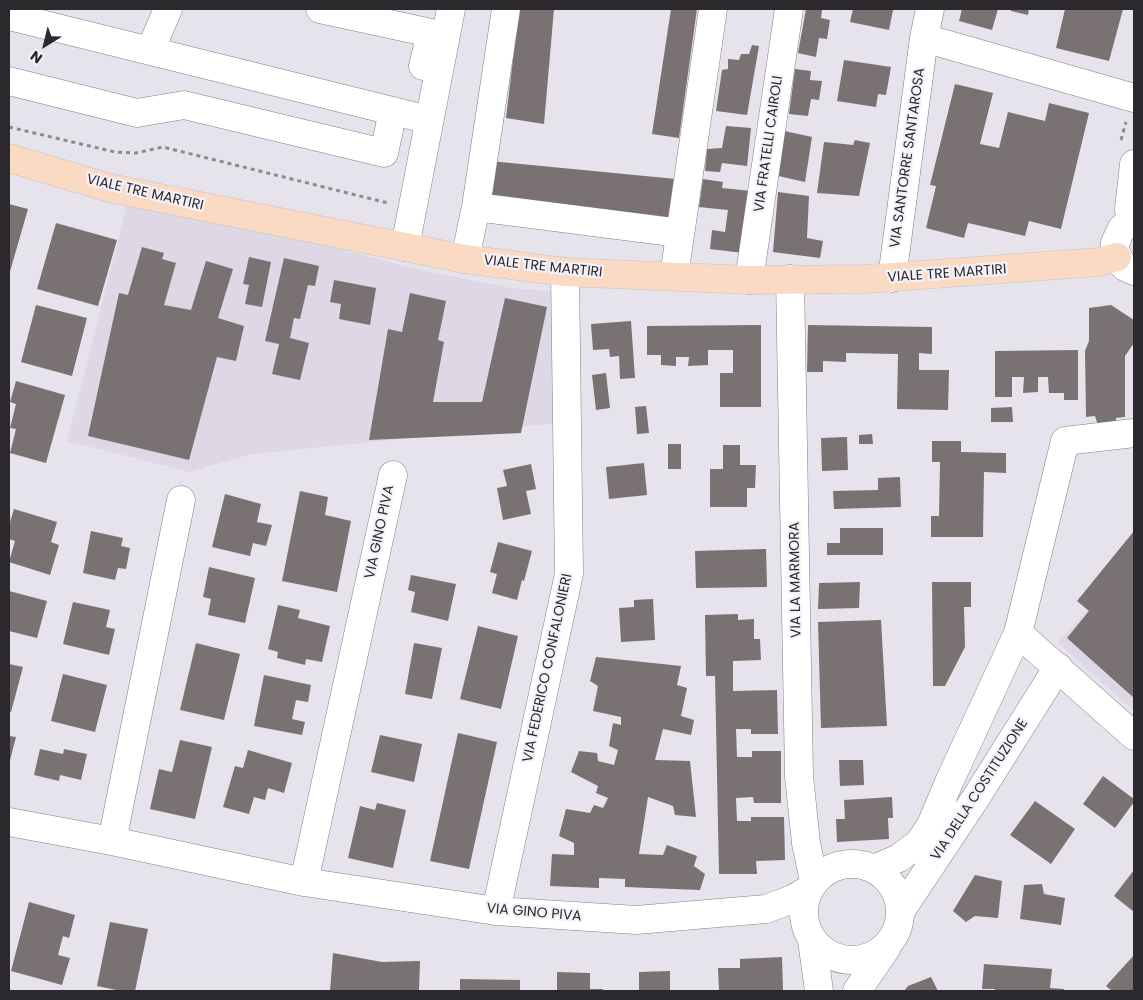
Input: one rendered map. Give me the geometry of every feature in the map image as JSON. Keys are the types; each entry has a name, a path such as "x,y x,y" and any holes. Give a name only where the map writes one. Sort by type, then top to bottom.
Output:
{"main road":[{"name":"VIALE TRE MARTIRI","path":"9,158 110,188 465,259 566,272 749,280 892,278 1099,262 1126,264"}],"street":[{"path":"150,51 168,9"},
{"path":"320,9 431,33 411,116 416,187 405,247"},
{"path":"9,81 137,113 184,105 384,153 411,116 450,9"},
{"path":"465,259 476,207 506,9"},
{"path":"674,276 712,9"},
{"name":"VIA FRATELLI CAIROLI","path":"749,280 789,9"},
{"name":"VIA SANTORRE SANTAROSA","path":"892,278 924,38 930,9"},
{"path":"9,16 411,116"},
{"path":"924,38 1134,98"},
{"path":"1126,264 1115,250 1116,236 1122,228 1132,222 1129,210 1134,164"},
{"path":"476,207 680,233"},
{"name":"VIA FEDERICO CONFALONIERI","path":"496,911 569,574 566,272"},
{"name":"VIA LA MARMORA","path":"790,279 799,776 811,885"},
{"path":"874,869 899,858 919,843 931,825 1018,633 1065,441 1134,433"},
{"name":"VIA GINO PIVA","path":"304,882 393,475"},
{"path":"112,841 182,500"},
{"path":"1018,633 1134,736"},
{"name":"VIA DELLA COSTITUZIONE","path":"900,912 977,796 1058,667"},
{"name":"VIA GINO PIVA","path":"9,822 112,841 304,882 496,911 636,920 766,909"},
{"path":"766,909 793,899 827,870 842,864 858,864 874,869 885,876 893,887 898,899 900,912 898,926 857,991"},
{"path":"811,885 804,902 803,915 809,934 819,991"},
{"path":"766,909 790,916 823,951 837,958 853,961 868,958 882,950 892,938"}],"path":[{"path":"9,126 115,152 136,153 163,148 390,203 405,187 416,187"}],"shaded area":[{"path":"130,193 412,268 511,288 552,291 558,423 252,454 189,472 67,441"},
{"path":"1134,559 1134,711 1058,643"}],"building":[{"path":"519,9 554,9 544,124 506,118"},
{"path":"671,9 697,9 679,138 652,134"},
{"path":"806,9 822,10 821,18 830,20 827,39 819,38 816,57 798,53"},
{"path":"853,9 893,10 889,30 850,22"},
{"path":"962,9 998,9 992,30 959,21"},
{"path":"1011,9 1029,9 1028,15 1011,11"},
{"path":"1065,9 1123,9 1109,61 1056,48"},
{"path":"752,45 759,46 747,115 716,111 722,70 728,69 728,59 739,60 741,54 749,54"},
{"path":"844,60 891,67 886,95 878,94 876,107 837,101"},
{"path":"795,69 811,71 810,80 822,81 819,100 811,99 808,116 789,114"},
{"path":"955,84 993,93 980,144 999,148 1008,112 1045,121 1049,103 1089,113 1061,229 1029,221 1025,236 968,223 964,238 926,228 936,186 930,185"},
{"path":"726,126 751,128 747,166 722,163 720,172 705,171 707,149 722,148"},
{"path":"780,130 812,137 805,182 774,175"},
{"path":"855,140 870,143 859,196 817,193 824,142 853,145"},
{"path":"490,161 676,179 671,225 487,205"},
{"path":"703,179 723,182 722,188 751,191 743,253 710,249 712,230 725,232 728,210 699,207"},
{"path":"778,192 809,196 807,238 823,241 820,258 773,252"},
{"path":"9,204 28,209 9,275"},
{"path":"56,223 117,240 98,306 37,289"},
{"path":"142,247 164,253 162,259 176,263 164,305 191,310 206,261 233,269 218,318 244,326 236,361 217,357 189,460 88,436 119,293 128,295"},
{"path":"249,257 271,262 262,307 245,304 249,285 243,284"},
{"path":"284,258 319,266 315,286 308,285 300,319 294,318 290,338 309,343 300,380 272,374 279,344 265,341"},
{"path":"334,280 376,288 370,325 339,319 341,304 330,302"},
{"path":"410,293 446,301 438,340 444,342 433,402 482,402 505,298 547,307 521,433 369,440 388,329 402,332"},
{"path":"36,305 87,318 72,376 21,362"},
{"path":"1111,305 1134,320 1134,343 1125,356 1125,417 1116,418 1116,426 1098,425 1095,416 1086,417 1085,351 1089,341 1089,308"},
{"path":"631,321 635,378 620,379 619,356 610,357 609,349 593,350 591,324"},
{"path":"761,325 761,407 720,407 720,373 733,373 733,350 708,350 708,365 688,366 689,357 676,357 676,366 661,365 661,355 647,355 647,326"},
{"path":"808,325 932,327 932,354 919,353 919,370 949,370 948,410 897,409 898,354 846,353 846,362 823,361 823,372 807,372"},
{"path":"1078,350 1078,400 1064,400 1064,393 1049,393 1048,377 1038,377 1038,392 1023,393 1024,377 1012,377 1012,397 995,397 995,351"},
{"path":"606,373 610,408 596,410 592,375"},
{"path":"16,381 65,395 46,463 10,453 16,429 10,428 16,404 10,402"},
{"path":"646,406 649,433 637,434 635,407"},
{"path":"1012,407 1013,422 991,422 991,408"},
{"path":"872,434 873,444 859,444 859,435"},
{"path":"847,437 848,470 822,471 821,438"},
{"path":"932,441 961,441 961,452 1006,453 1006,473 984,472 983,537 931,537 931,516 939,516 940,462 932,462"},
{"path":"668,444 681,444 681,469 668,469"},
{"path":"723,445 740,445 740,465 756,465 755,488 747,488 747,507 710,507 710,469 723,469"},
{"path":"644,463 647,495 609,499 606,467"},
{"path":"531,464 536,489 526,491 531,514 503,520 497,488 507,486 503,470"},
{"path":"900,477 901,507 834,509 833,491 878,490 878,478"},
{"path":"300,491 328,497 325,515 351,521 337,592 282,581"},
{"path":"225,494 261,504 257,522 272,525 266,546 253,543 250,556 212,547"},
{"path":"14,509 57,522 51,542 59,545 50,575 9,562 15,541 9,539 9,525"},
{"path":"840,528 883,528 883,555 827,555 827,543 840,543"},
{"path":"91,531 123,538 121,546 130,548 126,569 118,568 115,580 83,573"},
{"path":"1134,531 1134,698 1067,638 1089,611 1077,601"},
{"path":"498,542 532,551 517,600 492,593 497,574 490,572"},
{"path":"766,549 767,587 696,588 695,551"},
{"path":"209,567 255,578 245,623 208,615 211,599 203,597"},
{"path":"411,575 456,584 448,621 411,612 415,592 408,590"},
{"path":"860,582 859,608 818,609 819,583"},
{"path":"932,582 971,582 971,607 964,607 965,647 945,686 933,686"},
{"path":"9,591 47,601 37,638 9,631"},
{"path":"653,599 655,640 621,642 619,608 634,607 634,600"},
{"path":"73,602 110,610 106,627 115,629 109,655 63,644"},
{"path":"278,605 300,610 298,618 330,626 322,662 306,659 305,665 277,658 278,652 268,649"},
{"path":"738,614 738,620 754,619 754,639 760,639 761,660 733,661 733,691 777,690 778,734 751,734 751,729 736,729 737,757 752,757 752,751 781,751 781,803 754,803 753,797 736,798 737,821 751,821 751,817 784,817 785,860 756,861 757,874 719,874 715,676 706,676 705,615"},
{"path":"881,620 887,726 821,728 818,622"},
{"path":"478,626 518,636 501,709 460,699"},
{"path":"196,643 240,654 224,720 180,710"},
{"path":"414,643 442,648 432,699 405,694"},
{"path":"596,657 681,666 677,685 687,688 681,716 694,720 691,735 663,729 655,760 690,761 696,817 675,815 673,806 648,797 639,854 663,855 667,845 697,856 694,866 705,874 700,890 625,887 625,879 599,878 599,888 550,886 552,854 574,855 574,843 559,836 566,809 590,813 594,805 603,808 608,798 596,793 598,786 571,772 579,751 597,753 598,761 614,765 618,750 609,746 613,723 621,725 621,717 593,711 598,686 590,681"},
{"path":"9,664 23,667 11,712 9,711"},
{"path":"63,674 107,685 95,732 51,721"},
{"path":"264,675 311,685 308,702 296,700 292,719 305,722 302,735 254,726"},
{"path":"458,733 497,742 469,869 430,861"},
{"path":"380,735 422,744 414,782 371,772"},
{"path":"9,736 16,737 9,764"},
{"path":"180,740 212,747 195,819 150,809 159,769 172,772"},
{"path":"40,749 63,754 64,749 87,754 81,780 60,775 59,781 34,775"},
{"path":"248,750 292,763 284,793 268,788 265,800 254,797 249,814 223,807 235,766 243,768"},
{"path":"839,760 863,760 864,785 840,786"},
{"path":"1103,776 1134,799 1134,802 1115,828 1083,804"},
{"path":"892,797 893,818 888,818 889,839 837,842 836,819 845,819 844,800"},
{"path":"1035,801 1075,829 1051,864 1010,835"},
{"path":"377,803 406,810 393,868 348,858 360,806 375,810"},
{"path":"1134,870 1134,912 1114,896"},
{"path":"975,875 1002,881 998,918 975,916 966,922 953,911"},
{"path":"1042,884 1044,894 1065,898 1061,925 1020,919 1024,885"},
{"path":"29,902 75,915 69,938 63,936 58,955 70,958 62,985 11,971"},
{"path":"110,922 148,929 135,991 121,991 97,986"},
{"path":"333,953 382,962 420,961 419,991 330,991"},
{"path":"1134,955 1134,991 1112,991 1106,986"},
{"path":"782,957 783,991 719,991 718,968 740,968 740,959"},
{"path":"984,964 1052,969 1050,988 1064,989 1064,991 995,991 995,989 982,989"},
{"path":"670,971 670,991 639,991 639,972"},
{"path":"557,972 590,973 590,989 603,989 603,991 557,991"},
{"path":"931,977 938,991 904,991 908,986"},
{"path":"460,979 520,980 520,991 460,991"}]}
